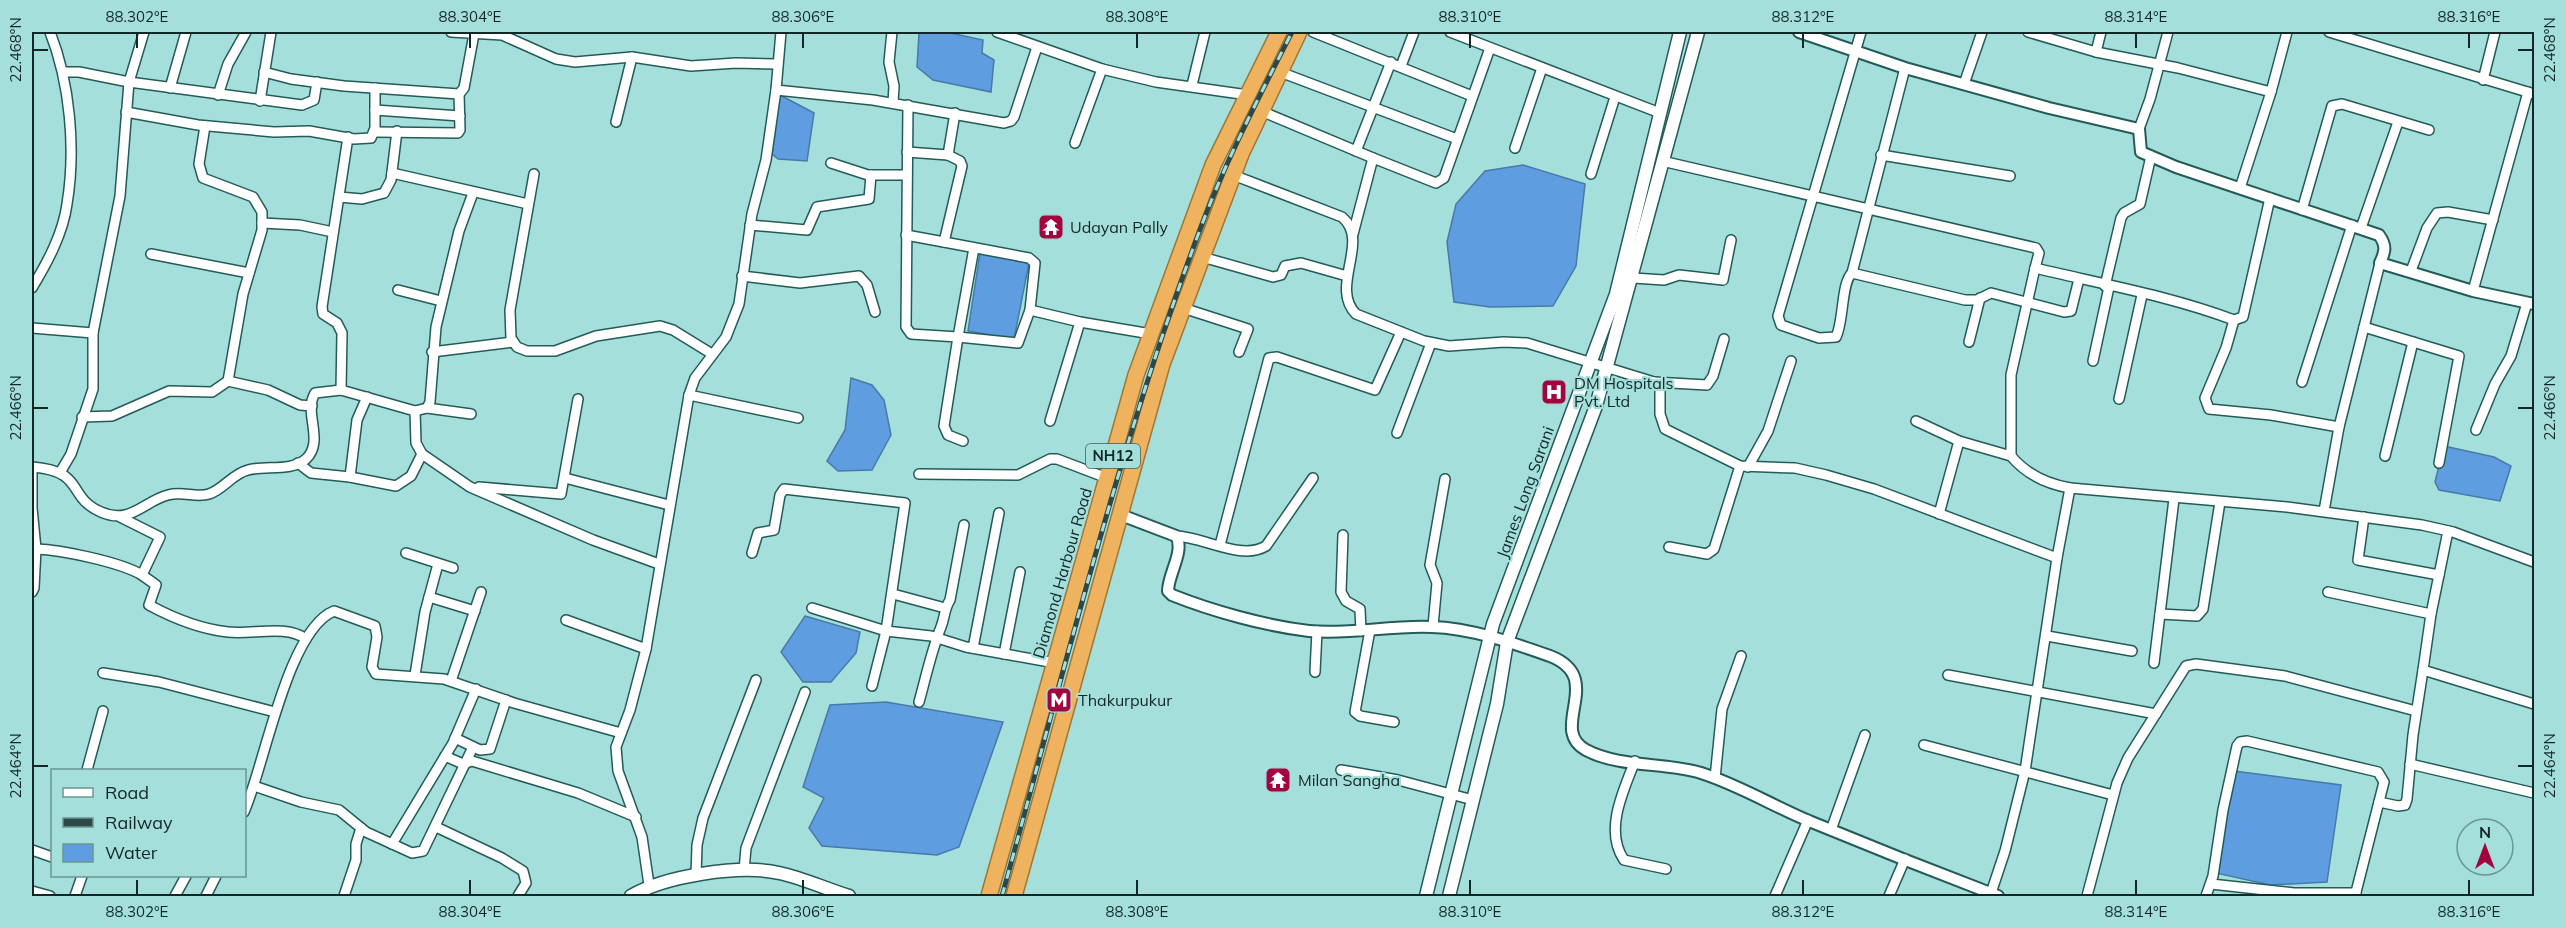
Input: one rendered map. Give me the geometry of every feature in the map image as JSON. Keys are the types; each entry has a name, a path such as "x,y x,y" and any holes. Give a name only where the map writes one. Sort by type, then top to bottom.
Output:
{"highway":[{"name":"Diamond Harbour Road","path":"989,897 1136,375 1213,165 1280,32"},
{"name":"NH12","path":"1014,897 1162,364 1233,175 1299,32"},
{"path":"1225,142 1243,151"},
{"path":"1080,574 1101,580"}],"main road":[{"name":"James Long Sarani","path":"1426,897 1490,637 1616,294 1680,32"},
{"path":"1449,897 1497,704 1507,642 1596,406 1633,278 1662,161 1698,32"},
{"path":"1660,113 1674,119"},
{"path":"631,897 649,885 744,870 778,873 849,897"}],"street":[{"path":"32,288 49,258 67,206 69,149 63,72 50,32"},
{"path":"61,471 71,454 93,389 93,333 120,196 129,82 144,32"},
{"path":"170,88 186,32"},
{"path":"218,95 228,64 246,32"},
{"path":"260,101 271,32"},
{"path":"451,32 507,34 556,59 575,62 632,57 691,66 736,63 777,64"},
{"path":"649,885 636,817 615,759 646,648 688,395 695,378 734,321 750,225 766,160 781,32"},
{"path":"892,32 889,62 894,86 893,103"},
{"path":"997,32 1009,33 1038,47 1102,69 1156,81 1248,95"},
{"path":"1192,85 1205,32"},
{"path":"1313,32 1472,96"},
{"path":"1401,66 1414,32"},
{"path":"1450,32 1660,113"},
{"path":"1798,32 1905,68 2139,129"},
{"path":"1861,32 1778,316 1781,325 1819,338 1836,337 1840,328 1847,282 1852,273 1867,207 1905,68"},
{"path":"1964,84 1982,32"},
{"path":"2028,32 2096,52 2161,64 2271,92"},
{"path":"2096,52 2100,32"},
{"path":"2168,32 2161,64 2139,129 2141,152 2379,235 2384,242 2385,252 2380,263 2338,427 2324,511"},
{"path":"2240,188 2271,92 2287,32"},
{"path":"2329,32 2531,93 2473,291"},
{"path":"2483,80 2495,32"},
{"path":"126,112 205,126 274,132 309,131 367,139 375,132 454,134 460,130 459,94 465,84 474,34"},
{"path":"776,90 908,105 1011,122 1038,47"},
{"path":"1261,111 1436,183 1444,178 1490,48"},
{"path":"616,122 632,57"},
{"path":"1356,151 1391,62"},
{"path":"1515,148 1542,68"},
{"path":"1075,143 1102,69"},
{"path":"63,72 79,72 129,82 260,101 309,104 314,100 317,82"},
{"path":"264,72 291,79 317,82 459,94"},
{"path":"1280,72 1457,139"},
{"path":"375,88 375,132"},
{"path":"1591,174 1616,97"},
{"path":"2302,210 2332,106 2342,104 2429,130"},
{"path":"906,235 1029,258 1035,263 1030,310 1018,343 915,334 907,331 906,235 908,105"},
{"path":"375,110 460,116"},
{"path":"948,155 955,113"},
{"path":"2302,382 2311,347 2398,122"},
{"path":"82,417 112,416 169,391 212,392 228,381 249,273 262,223 259,203 253,197 202,178 199,164 205,126"},
{"path":"339,197 375,197 389,187 397,131"},
{"path":"341,390 342,333 337,322 322,311 348,137"},
{"path":"907,152 948,155 960,161 962,166 944,242"},
{"path":"1881,155 2010,176"},
{"path":"2093,361 2121,218 2124,213 2140,204 2151,156"},
{"path":"1373,158 1353,235 1347,276 1350,308 1356,314 1431,343 1449,346 1504,342 1527,343 1654,381 1707,385 1713,376 1724,339"},
{"path":"1662,161 2036,248 2039,253 2011,375 2011,456"},
{"path":"831,163 871,175 907,175"},
{"path":"392,172 473,193 528,204"},
{"path":"534,174 510,310 513,342 517,347 527,351 555,351 596,336 660,326 673,330 712,354"},
{"path":"750,225 807,230 817,207 869,199 871,175"},
{"path":"1233,175 1342,217 1349,224 1353,235"},
{"path":"427,408 431,392 432,352 441,301 459,231 473,193"},
{"path":"2035,268 2142,295 2188,303 2234,320 2242,317 2249,297 2270,198"},
{"path":"2411,271 2427,228 2437,213 2448,212 2493,220"},
{"path":"262,223 300,225 333,232"},
{"path":"1633,278 1664,280 1679,275 1723,280 1731,240"},
{"path":"963,441 948,435 944,426 974,248"},
{"path":"151,254 249,273"},
{"path":"1202,257 1273,277 1281,275 1285,266 1295,263 1347,276"},
{"path":"2380,263 2473,291 2531,304 2511,356 2494,384 2476,430"},
{"path":"1852,273 1965,300 1980,298 1990,293 2026,304 2068,312 2079,279"},
{"path":"742,276 800,283 859,276 867,285 875,312"},
{"path":"398,290 441,301"},
{"path":"2120,399 2142,295"},
{"path":"1969,342 1980,298"},
{"path":"1183,308 1248,329 1239,352"},
{"path":"1030,310 1080,322 1151,334"},
{"path":"2234,320 2226,348 2205,398 2209,410 2271,415 2338,427"},
{"path":"1050,421 1080,322"},
{"path":"2364,327 2459,356 2439,463"},
{"path":"32,328 93,333"},
{"path":"1220,545 1269,358 1277,357 1375,390 1401,332"},
{"path":"432,352 513,342"},
{"path":"2385,456 2413,342"},
{"path":"1397,434 1431,343"},
{"path":"1669,547 1707,554 1714,549 1744,466 1771,423 1791,361"},
{"path":"228,381 268,390 293,403 312,406"},
{"path":"1654,381 1660,387 1660,414 1665,429 1744,466 1794,468 1874,489 2057,558"},
{"path":"120,517 136,513 166,495 207,495 250,469 298,463 307,458 314,441 312,398 319,391 341,390 415,411 427,408 471,414"},
{"path":"688,395 798,418"},
{"path":"350,477 357,420 367,398"},
{"path":"470,486 561,494 578,399"},
{"path":"415,411 416,443 422,454 470,486 593,540 659,564"},
{"path":"1916,422 1959,441 2011,456 2019,465 2043,480 2070,489 2324,511 2422,525 2448,531 2535,562"},
{"path":"1939,514 1959,441"},
{"path":"298,463 311,473 350,477 388,486 401,485 411,477 422,454"},
{"path":"919,474 1018,475 1050,459 1057,459 1107,478"},
{"path":"32,592 36,549 32,507 32,467 61,471 92,506 101,512 120,517 160,537 142,575"},
{"path":"565,478 669,505"},
{"path":"1121,515 1176,536 1196,537 1247,552 1257,551 1266,546 1313,478"},
{"path":"1433,627 1437,583 1430,565 1445,479"},
{"path":"752,553 758,533 774,530 780,495 784,489 905,503 893,594 872,686"},
{"path":"1176,536 1178,549 1168,584 1168,591 1172,595 1287,627 1317,631 1365,631 1433,627 1490,637 1560,660 1576,675 1572,732 1576,743 1596,755 1679,767 1715,778 1831,830 1993,896 2025,771 2057,558 2070,489"},
{"path":"2154,663 2174,499"},
{"path":"2160,614 2197,616 2203,609 2220,502"},
{"path":"973,648 999,513"},
{"path":"2364,517 2358,560 2439,574"},
{"path":"919,702 936,637 945,608 950,600 964,525"},
{"path":"2379,802 2405,805 2431,614 2448,531"},
{"path":"1343,535 1341,592 1346,601 1360,609 1365,631 1355,712 1360,716 1394,722"},
{"path":"36,549 65,553 128,569 142,575 156,585 149,605 168,615 219,631 294,633 306,639"},
{"path":"406,553 453,567"},
{"path":"415,675 429,597 438,564"},
{"path":"1004,654 1020,572"},
{"path":"451,681 481,592"},
{"path":"2328,592 2431,614"},
{"path":"893,594 945,608"},
{"path":"429,597 475,610"},
{"path":"812,608 886,631 936,637 973,648 1055,663"},
{"path":"246,807 255,786 275,712 306,639 329,613 334,611 375,626 376,637 371,661 373,671 382,675 415,675 451,681 621,733"},
{"path":"566,620 646,648"},
{"path":"1315,672 1317,631"},
{"path":"2047,636 2132,651"},
{"path":"1715,778 1722,710 1741,656"},
{"path":"2087,897 2113,795 2128,758 2186,666 2196,664 2285,676 2416,711"},
{"path":"2423,670 2535,704"},
{"path":"103,674 159,682 275,712"},
{"path":"1948,675 2156,714"},
{"path":"696,876 697,845 703,818 756,680"},
{"path":"392,844 455,738 476,689"},
{"path":"744,870 746,848 805,692"},
{"path":"455,738 484,751 490,748 507,700"},
{"path":"88,769 103,711"},
{"path":"1831,830 1865,735"},
{"path":"2206,897 2211,884 2223,810 2237,746 2240,742 2293,751 2378,772 2384,782 2356,895 2294,893 2211,884"},
{"path":"1924,745 2113,795"},
{"path":"255,786 301,802 339,810 361,828 392,844 419,853 423,851 436,827 463,764 473,747"},
{"path":"445,756 463,764 472,761 567,790 636,817"},
{"path":"1635,761 1618,806 1617,850 1624,860 1666,869"},
{"path":"2410,764 2535,793"},
{"path":"1341,770 1398,780 1473,800"},
{"path":"1775,897 1808,820"},
{"path":"436,827 494,854 523,872 526,883 518,897"},
{"path":"344,897 356,860 356,844 361,828"},
{"path":"32,850 51,857"},
{"path":"1889,897 1905,859"},
{"path":"75,897 82,877"},
{"path":"175,897 185,877"},
{"path":"206,897 216,877"},
{"path":"32,891 50,897"}],"water":[{"path":"946,32 983,40 982,53 994,60 991,92 933,80 917,67 919,33"},
{"path":"780,95 814,113 807,161 778,159 772,154"},
{"path":"1523,165 1585,184 1576,266 1553,306 1490,307 1454,302 1447,242 1456,204 1485,171"},
{"path":"980,253 1029,263 1014,339 968,331"},
{"path":"851,378 872,385 884,400 891,435 872,470 838,471 827,461 845,430"},
{"path":"2444,446 2494,457 2511,466 2500,501 2439,490 2435,482"},
{"path":"805,616 860,632 856,653 831,682 803,682 781,652"},
{"path":"886,702 1003,722 959,847 937,855 822,846 809,828 824,798 803,787 830,705"},
{"path":"2234,771 2341,785 2327,882 2270,885 2216,873"}],"railway":[{"path":"1002,896 1118,475 1171,309 1221,177 1292,32"}],"place":[{"name":"Udayan Pally","path":"1051,227"},
{"name":"DM Hospitals Pvt. Ltd","path":"1554,392"},
{"name":"Thakurpukur","path":"1059,700"},
{"name":"Milan Sangha","path":"1278,780"}]}
